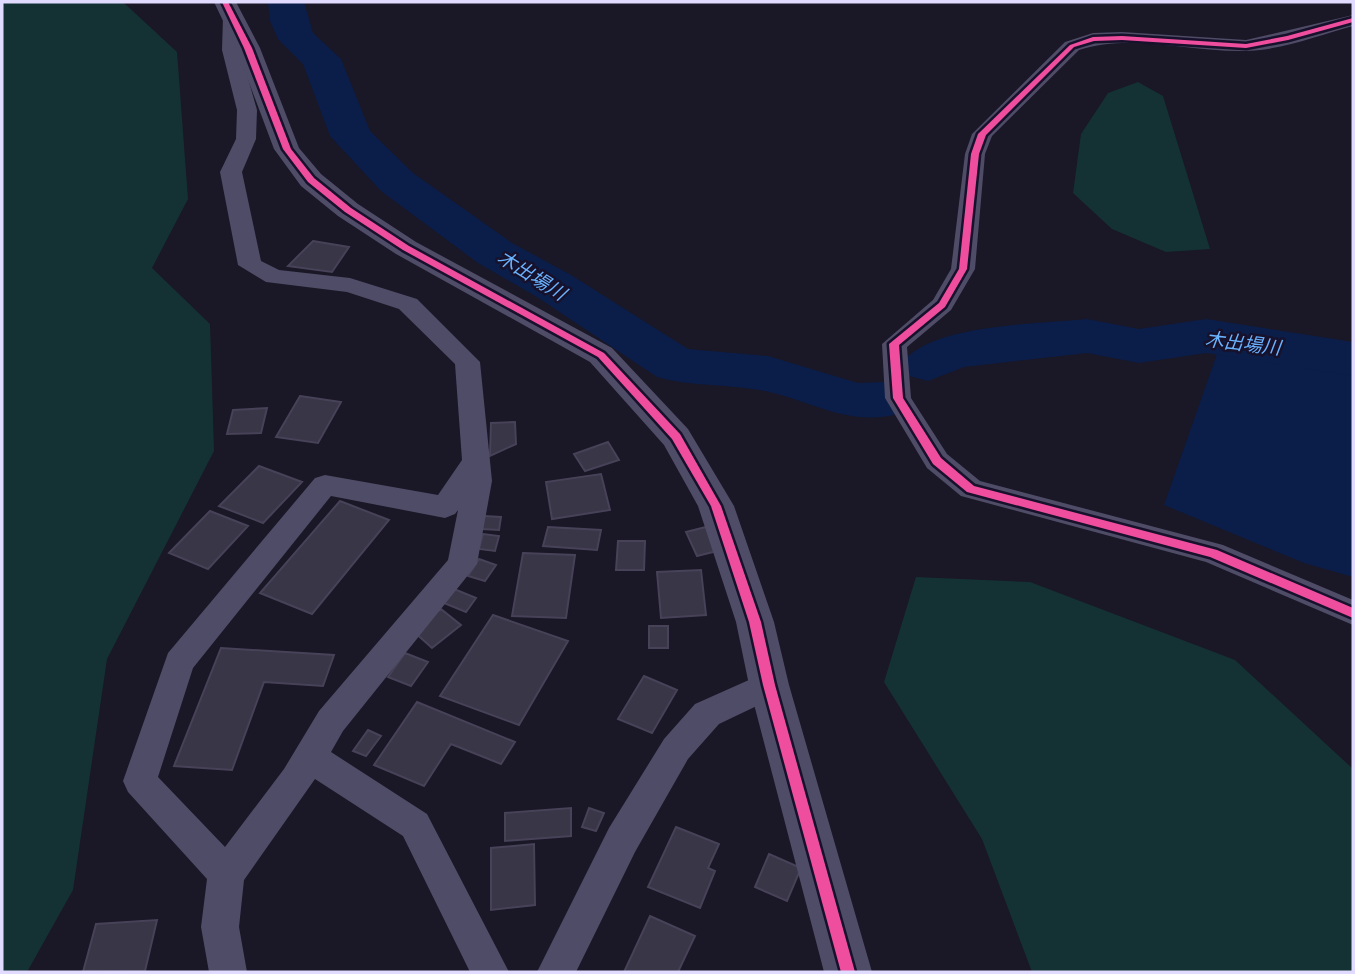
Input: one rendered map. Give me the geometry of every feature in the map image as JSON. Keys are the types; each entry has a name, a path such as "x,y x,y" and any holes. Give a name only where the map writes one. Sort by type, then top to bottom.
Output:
{"street":[{"path":"228,9 231,50 247,110 246,139 231,172 250,265 274,277 350,285 408,304 467,362 478,481 462,564 331,720 296,780 226,874 220,927 228,972"},
{"path":"228,9 287,149 311,180 348,210 406,248 601,355 676,437 716,506 755,622 769,685 848,972"},
{"path":"1353,20 1247,46 1122,38 1093,39 1072,46 982,134 975,154 963,269 942,306 894,344 898,398 937,461 971,489 1213,553 1353,613"},
{"path":"226,874 139,781 179,662 325,485 445,507 476,461"},
{"path":"555,972 622,840 676,749 707,714 769,685"},
{"path":"310,757 415,825 491,972"}],"green space":[{"path":"2,2 123,2 177,52 188,199 152,268 210,324 214,451 107,659 73,890 27,972 2,972"},
{"path":"1138,82 1163,96 1210,249 1166,252 1112,229 1073,193 1081,134 1108,93"},
{"path":"916,577 1030,582 1235,660 1353,769 1353,972 1032,972 982,839 884,682"}],"water":[{"path":"1217,354 1353,375 1353,577 1304,563 1164,505"}],"building":[{"path":"313,241 349,247 332,272 288,266"},
{"path":"300,396 341,402 318,443 276,437"},
{"path":"267,408 261,433 227,434 233,410"},
{"path":"515,422 516,444 490,456 491,423"},
{"path":"608,442 619,460 585,471 574,454"},
{"path":"259,466 302,482 263,523 219,506"},
{"path":"601,474 610,510 552,519 546,482"},
{"path":"340,501 389,520 312,614 260,593"},
{"path":"210,511 248,526 208,569 169,553"},
{"path":"484,516 501,517 499,530 482,529"},
{"path":"548,527 601,530 597,550 543,546"},
{"path":"706,527 717,551 697,556 686,532"},
{"path":"483,534 499,536 495,551 479,549"},
{"path":"618,541 645,541 644,570 616,570"},
{"path":"523,553 575,555 566,618 512,616"},
{"path":"479,559 496,565 485,581 468,576"},
{"path":"701,570 706,615 661,618 657,572"},
{"path":"454,589 476,598 466,612 444,603"},
{"path":"441,609 461,625 432,648 412,630"},
{"path":"493,615 568,641 519,725 440,696"},
{"path":"649,626 668,626 668,648 649,648"},
{"path":"221,648 334,655 323,686 264,682 232,770 174,766"},
{"path":"405,653 428,662 411,686 388,677"},
{"path":"644,676 677,690 652,733 618,719"},
{"path":"417,702 515,742 501,764 451,744 424,786 374,765"},
{"path":"368,730 381,736 366,756 353,751"},
{"path":"571,808 571,836 505,841 505,813"},
{"path":"589,808 604,813 596,831 582,827"},
{"path":"676,827 719,844 708,868 715,871 700,908 648,887"},
{"path":"534,844 535,905 491,910 491,848"},
{"path":"769,854 801,868 787,901 755,887"},
{"path":"650,916 695,936 678,972 624,972"},
{"path":"157,920 145,971 83,972 96,924"}],"waterway":[{"name":"木出場川","path":"286,2 289,21 297,39 321,59 351,136 397,182 495,253 554,286 676,365 768,374 857,401 883,400"},
{"name":"木出場川","path":"928,364 953,351 1087,336 1139,346 1206,336 1353,359"}],"cycle path":[{"path":"225,2 248,48 287,149 311,180 348,210 406,248 601,355 676,437 716,506 755,622 769,685 848,972"},
{"path":"1353,20 1288,38 1246,46 1122,38 1093,39 1072,46 982,134 975,154 963,269 942,305 894,344 898,398 937,461 971,489 1213,553 1353,613"}]}
